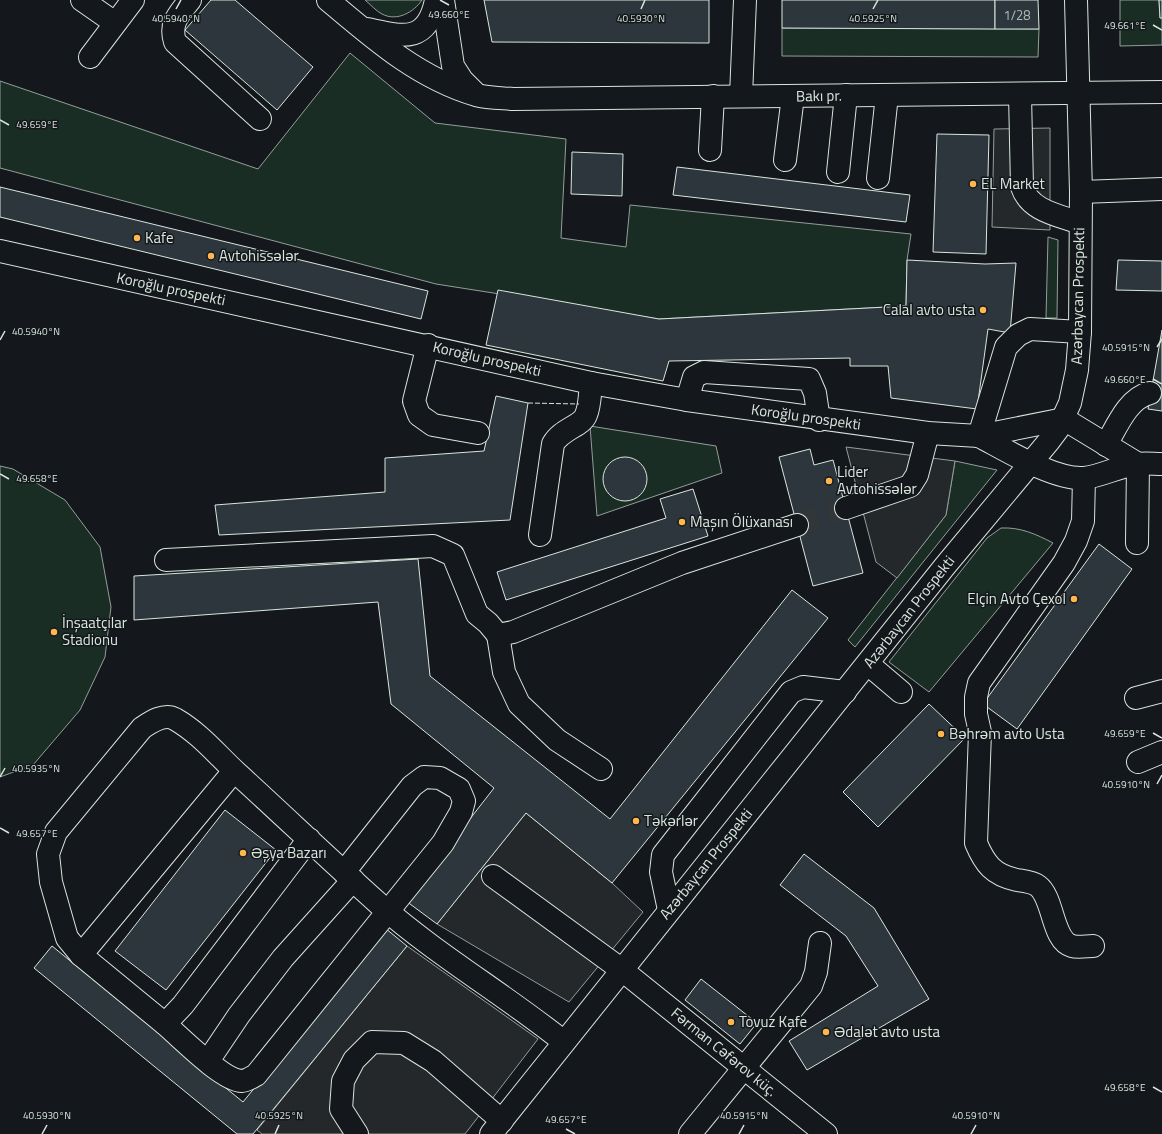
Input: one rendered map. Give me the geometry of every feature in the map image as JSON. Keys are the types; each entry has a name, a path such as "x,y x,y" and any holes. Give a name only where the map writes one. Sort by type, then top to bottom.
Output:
{"street":[{"path":"82,0 115,23"},
{"path":"90,57 132,0"},
{"path":"190,0 176,20 171,32 175,42 260,119"},
{"name":"Bakı pr.","path":"328,0 405,62 445,83 477,95 513,99 1162,92"},
{"path":"362,28 395,35 409,36 419,31 427,24 434,9 436,0"},
{"path":"443,0 453,66 462,80 477,95"},
{"path":"741,96 745,0"},
{"name":"Azərbaycan Prospekti","path":"497,1127 945,566 1058,429 1064,419 1074,387 1080,332 1080,192 1076,0"},
{"path":"1020,94 1022,187 1026,197 1036,207 1080,223"},
{"path":"838,172 846,95"},
{"path":"878,178 887,95"},
{"path":"710,150 713,96"},
{"path":"785,160 793,96"},
{"path":"1080,192 1162,189"},
{"name":"Koroğlu prospekti","path":"0,251 428,345 591,383 687,400 819,420 928,433 979,436"},
{"path":"979,436 1006,347 1018,335 1030,329 1080,332"},
{"path":"428,345 414,401 419,415 433,425 478,433"},
{"path":"687,400 694,377 704,372 809,379 815,393 819,420"},
{"path":"540,535 553,444 557,436 581,422 586,415 591,383"},
{"path":"1106,445 1134,400 1142,395 1150,393"},
{"path":"979,436 1064,419 1138,464"},
{"path":"846,508 910,486 917,475 928,433"},
{"path":"979,436 1056,474 1084,478 1138,464 1162,464"},
{"path":"1137,543 1138,464"},
{"path":"1084,478 1083,521 1076,541 1064,563 979,683 976,697 976,714 980,732 976,842 982,857 992,870 1010,878 1037,886 1045,896 1062,939 1071,946 1094,946"},
{"path":"498,635 513,632 682,563 797,525"},
{"path":"166,560 433,546 453,554 477,614 488,623 498,635 504,672 519,704 557,740 601,769"},
{"path":"868,664 901,692"},
{"path":"669,910 662,872 663,855 791,692 803,687 845,692"},
{"path":"1136,698 1162,691"},
{"path":"208,1061 239,1015 349,876 412,786 424,777 440,778 459,789 464,801 461,812 443,843 388,912 256,1075 243,1081 231,1078 208,1061 81,955 67,938 51,882 48,854 56,832 137,734 155,719 173,718 199,735 234,771 309,839 349,876 388,912 535,1019 564,1042"},
{"path":"1138,762 1162,752"},
{"path":"81,955 234,771"},
{"path":"165,1024 183,1005 309,839"},
{"name":"Fərman Cəfərov küç.","path":"493,876 622,970 826,1134"},
{"path":"690,1134 811,986 816,972 820,943"},
{"path":"357,1134 341,1109 343,1081 354,1060 372,1042 404,1043 433,1061 497,1127"}],"green space":[{"path":"365,0 422,0 410,12 393,17 380,13"},
{"path":"1120,0 1159,0 1160,18 1162,18 1162,45 1120,46"},
{"path":"782,28 1039,29 1038,57 782,56"},
{"path":"350,53 435,123 566,139 561,238 626,247 630,205 911,234 907,260 906,306 659,319 436,284 0,168 0,81 258,169"},
{"path":"1048,237 1058,240 1057,318 1046,318"},
{"path":"590,426 716,446 722,473 597,516"},
{"path":"955,461 997,470 855,647 848,640 946,515"},
{"name":"İnşaatçılar Stadionu","path":"0,466 13,469 65,500 100,547 111,607 105,657 80,710 33,765 0,777"},
{"path":"1001,528 1028,532 1053,543 929,692 889,662 987,538"}],"shaded area":[{"path":"1050,128 1050,230 992,227 994,129"},
{"path":"846,447 955,461 946,515 897,578 876,562"},
{"path":"526,813 612,883 643,912 569,1002 437,924"},
{"path":"407,946 538,1039 465,1134 262,1134 257,1130"}],"building":[{"path":"211,0 235,0 313,67 277,110 185,30"},
{"path":"484,0 709,0 709,43 492,42"},
{"path":"782,0 995,0 995,29 782,28"},
{"path":"995,0 1038,0 1039,29 995,29"},
{"path":"1159,0 1162,0 1162,18 1160,18"},
{"path":"937,134 989,135 986,254 933,252"},
{"path":"572,152 623,154 622,196 571,194"},
{"path":"677,167 910,195 906,222 673,195"},
{"path":"0,187 428,291 421,319 0,217"},
{"path":"907,260 985,264 1016,263 1010,333 988,329 977,409 891,398 888,366 850,366 850,358 669,361 663,381 486,345 498,290 659,319 906,306"},
{"path":"1118,260 1162,261 1162,291 1116,290"},
{"path":"1162,330 1162,411 1148,409"},
{"path":"496,396 528,403 510,520 219,535 215,505 385,492 385,458 484,451"},
{"path":"810,449 814,465 833,460 863,573 813,586 779,457"},
{"path":"625,457 637,461 643,467 647,479 643,491 637,497 625,501 613,497 607,491 603,479 607,467 613,461"},
{"path":"693,489 708,536 506,600 497,572 666,518 660,499"},
{"path":"1099,544 1132,569 1017,729 983,704"},
{"path":"418,559 430,676 610,819 792,590 828,618 612,883 526,813 437,924 406,901 494,788 391,704 378,602 134,620 134,576"},
{"path":"929,704 965,738 878,827 843,792"},
{"path":"225,810 276,850 166,990 115,951"},
{"path":"804,854 874,908 929,999 807,1070 789,1041 878,986 846,936 780,885"},
{"path":"385,928 407,946 253,1134 237,1134 34,968 52,946 243,1102"},
{"path":"701,979 757,1023 740,1044 685,1000"}],"tunnel":[{"path":"797,525 846,508"}],"fence":[{"path":"528,403 579,404"}],"place":[{"name":"EL Market","path":"973,184"},
{"name":"Kafe","path":"137,238"},
{"name":"Avtohissələr","path":"211,256"},
{"name":"Calal avto usta","path":"983,310"},
{"name":"Lider Avtohissələr","path":"829,481"},
{"name":"Maşın Ölüxanası","path":"682,522"},
{"name":"Elçin Avto Çexol","path":"1074,599"},
{"name":"İnşaatçılar Stadionu","path":"54,632"},
{"name":"Bəhrəm avto Usta","path":"941,734"},
{"name":"Təkərlər","path":"636,821"},
{"name":"Əşya Bazarı","path":"243,853"},
{"name":"Tovuz Kafe","path":"731,1022"},
{"name":"Ədalət avto usta","path":"826,1032"}]}
